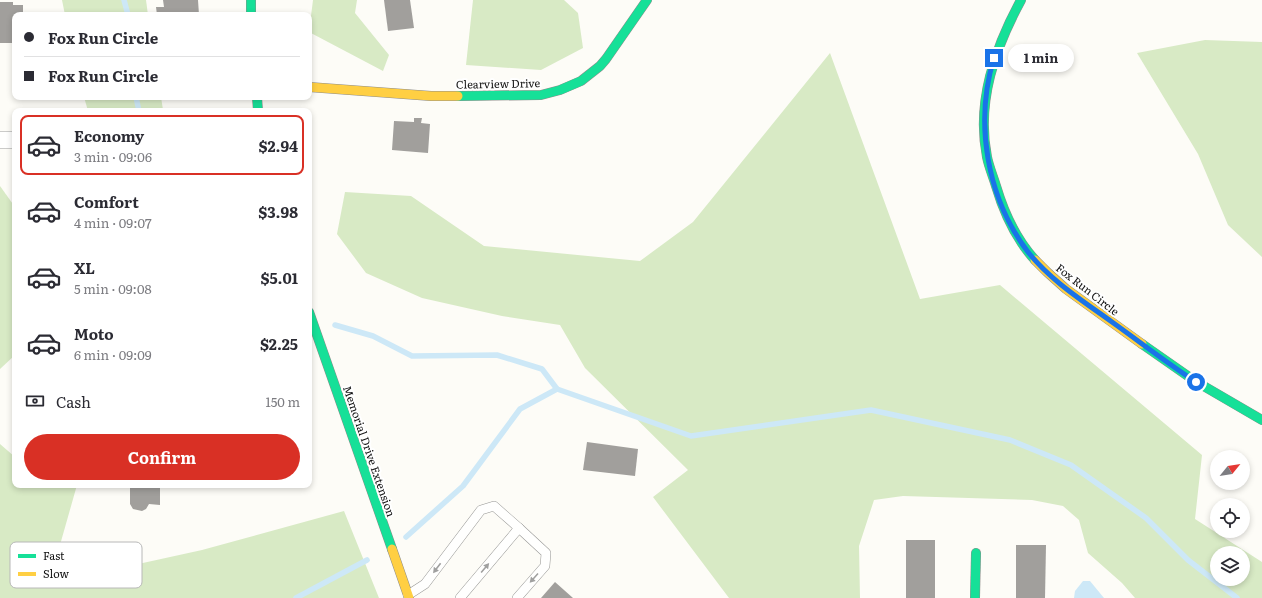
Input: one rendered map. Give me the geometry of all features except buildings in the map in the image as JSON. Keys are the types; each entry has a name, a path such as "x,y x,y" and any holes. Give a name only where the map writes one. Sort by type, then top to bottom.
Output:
{"street":[{"path":"251,0 251,12"},
{"name":"Clearview Drive","path":"312,87 431,96 541,94 560,90 581,81 600,66 647,0"},
{"name":"Fox Run Circle","path":"1021,0 998,44 990,73 985,100 987,156 1007,217 1019,239 1040,265 1064,288 1174,367 1219,396 1262,420"},
{"path":"0,140 12,140"},
{"name":"Memorial Drive Extension","path":"312,321 408,597"},
{"path":"975,598 976,553"}],"lane":[{"path":"408,597 425,584 481,510 494,506 546,553 545,566 516,598"},
{"path":"460,598 519,528"}],"green space":[{"path":"62,0 146,0 148,12 64,12"},
{"path":"313,0 357,0 355,13 389,55 383,71 312,34"},
{"path":"473,0 564,0 578,13 583,48 541,70 466,65"},
{"path":"1205,40 1262,42 1262,257 1228,225 1198,154 1137,53"},
{"path":"830,53 920,299 1000,285 1202,455 1195,519 1210,529 1210,538 1225,538 1237,546 1210,546 1210,586 1250,586 1250,554 1262,562 1262,598 1135,598 1122,583 1088,553 1079,520 1063,506 1032,500 903,496 874,500 859,546 860,598 729,598 653,497 688,470 585,368 560,325 502,316 422,298 366,273 337,234 345,192 411,196 484,246 640,261 693,222"},
{"path":"85,100 161,100 163,108 87,108"},
{"path":"0,186 12,203 12,358 0,369"},
{"path":"0,444 12,454 12,488 76,488 61,542 10,542 10,588 142,588 142,563 202,550 344,511 379,598 0,598"}],"water":[{"path":"1083,581 1090,581 1104,598 1074,598 1075,591"}],"waterway":[{"path":"124,0 127,12"},
{"path":"137,100 138,108"},
{"path":"335,325 373,336 412,356 497,355 542,369 557,389 691,436 871,410 1010,440 1071,465 1146,518 1188,560 1237,598"},
{"path":"406,537 463,486 520,409 557,389"},
{"path":"296,598 367,560"}],"traffic: fast":[{"path":"251,0 251,12"},
{"path":"458,96 541,95 560,90 581,81 600,66 606,59 647,0"},
{"path":"1021,0 1003,37 990,76 986,96 984,136 988,161 1003,206 1016,234 1035,260"},
{"path":"257,100 258,108"},
{"path":"312,321 392,549"},
{"path":"1142,344 1195,381 1262,420"},
{"path":"975,598 976,553"}],"traffic: slow":[{"path":"312,87 431,96 458,96"},
{"path":"1035,260 1066,289 1142,344"},
{"path":"392,549 409,598"}],"route":[{"path":"994,58 985,100 987,156 1007,217 1019,239 1040,265 1064,288 1196,382"}]}
